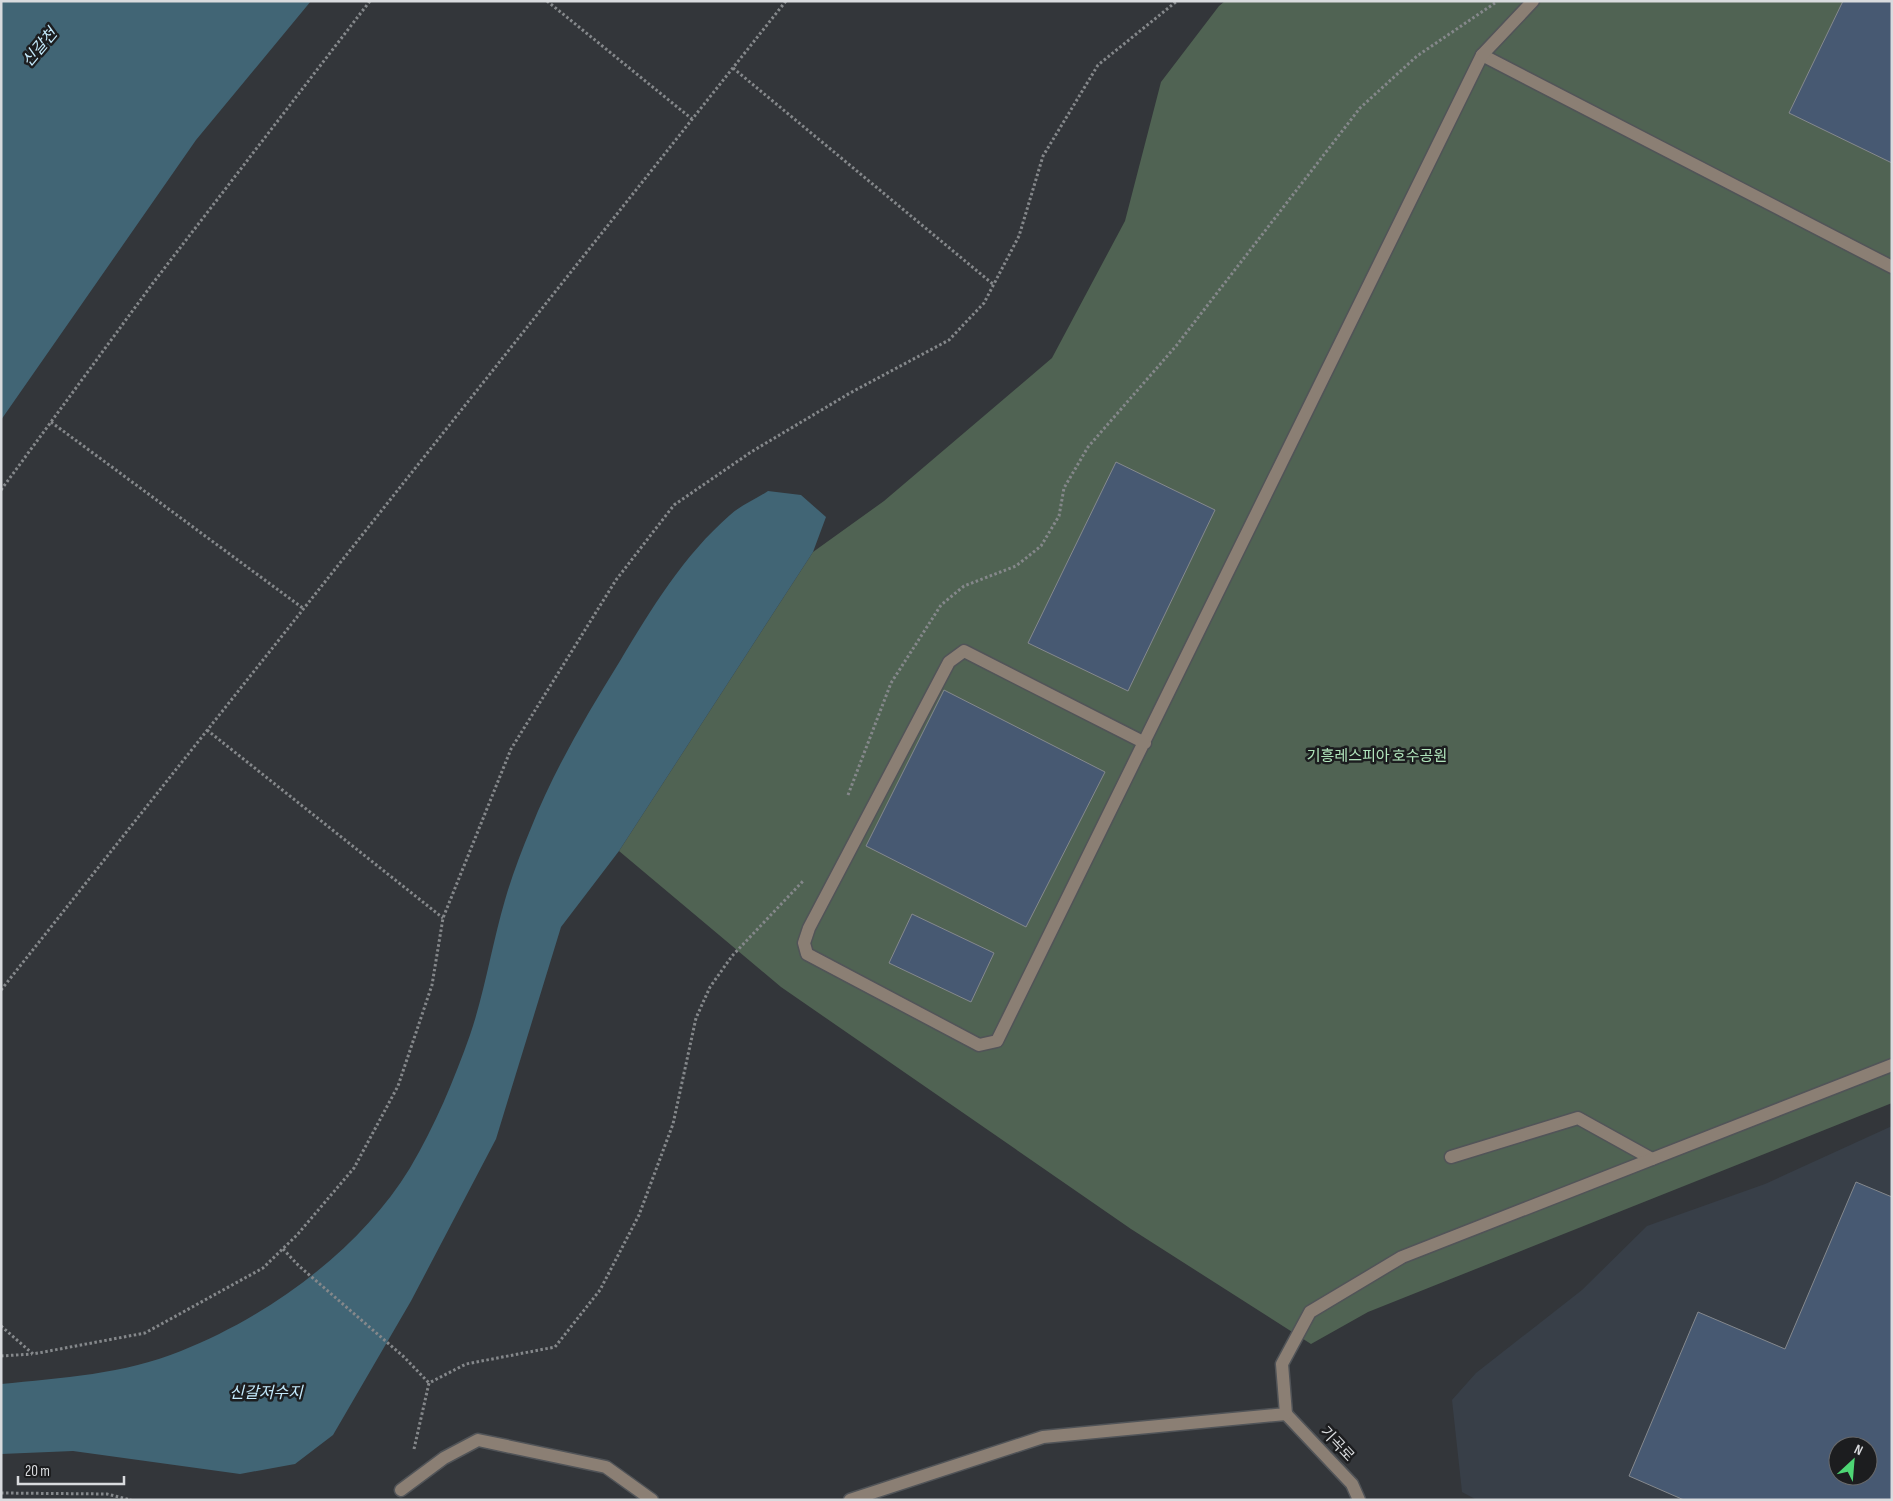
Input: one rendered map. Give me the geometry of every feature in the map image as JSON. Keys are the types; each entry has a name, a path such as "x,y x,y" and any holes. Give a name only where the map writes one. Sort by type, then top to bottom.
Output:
{"lane":[{"path":"1145,743 964,651 949,662 810,928 804,943 807,954 979,1045 997,1041 1145,743 1482,55 1533,1"},
{"path":"1482,55 1892,267"},
{"path":"850,1500 1043,1437 1286,1414 1282,1364 1310,1312 1402,1257 1892,1065"},
{"path":"1451,1157 1578,1118 1652,1159"},
{"name":"기곡로","path":"1286,1414 1352,1484 1359,1500"},
{"path":"401,1490 444,1458 478,1440 606,1467 652,1500"}],"path":[{"path":"1,490 153,283 370,1"},
{"path":"547,1 692,120"},
{"path":"1,990 786,1"},
{"path":"1,1356 33,1354 145,1333 263,1268 283,1249 354,1168 398,1086 432,985 443,918 511,749 616,580 674,505 759,447 850,393 948,340 984,304 1019,236 1043,156 1098,66 1177,1"},
{"path":"733,68 994,285"},
{"path":"51,422 304,609"},
{"path":"207,730 443,918"},
{"path":"283,1249 299,1266 404,1357 429,1383"},
{"path":"1,1326 33,1354"},
{"path":"1,1493 107,1494 131,1500"}],"shaded area":[{"path":"1892,1126 1892,1500 1477,1500 1462,1492 1452,1400 1476,1373 1582,1290 1647,1226 1765,1184"}],"green space":[{"name":"기흥레스피아 호수공원","path":"1225,1 1892,1 1892,1103 1368,1312 1311,1344 1131,1229 781,987 619,851 813,552 884,501 1052,358 1125,221 1161,82 1219,6"}],"water":[{"name":"신갈천","path":"1,1 311,1 196,140 1,420"},
{"name":"신갈저수지","path":"768,491 801,495 826,517 813,552 619,851 561,927 496,1139 411,1301 333,1435 295,1464 240,1474 73,1451 1,1454 1,1384 92,1374 138,1365 181,1351 214,1336 247,1319 310,1277 366,1226 390,1198 428,1136 457,1069 475,1018 500,917 514,873 540,806 572,743 595,701 644,622 683,565 713,531 734,511"}],"building":[{"path":"1843,1 1892,1 1892,163 1789,113"},
{"path":"1116,462 1215,510 1128,691 1028,643"},
{"path":"944,690 1105,772 1026,927 866,846"},
{"path":"912,914 994,953 971,1002 889,963"},
{"path":"1856,1182 1892,1197 1892,1500 1684,1500 1629,1476 1698,1312 1785,1349"}]}
